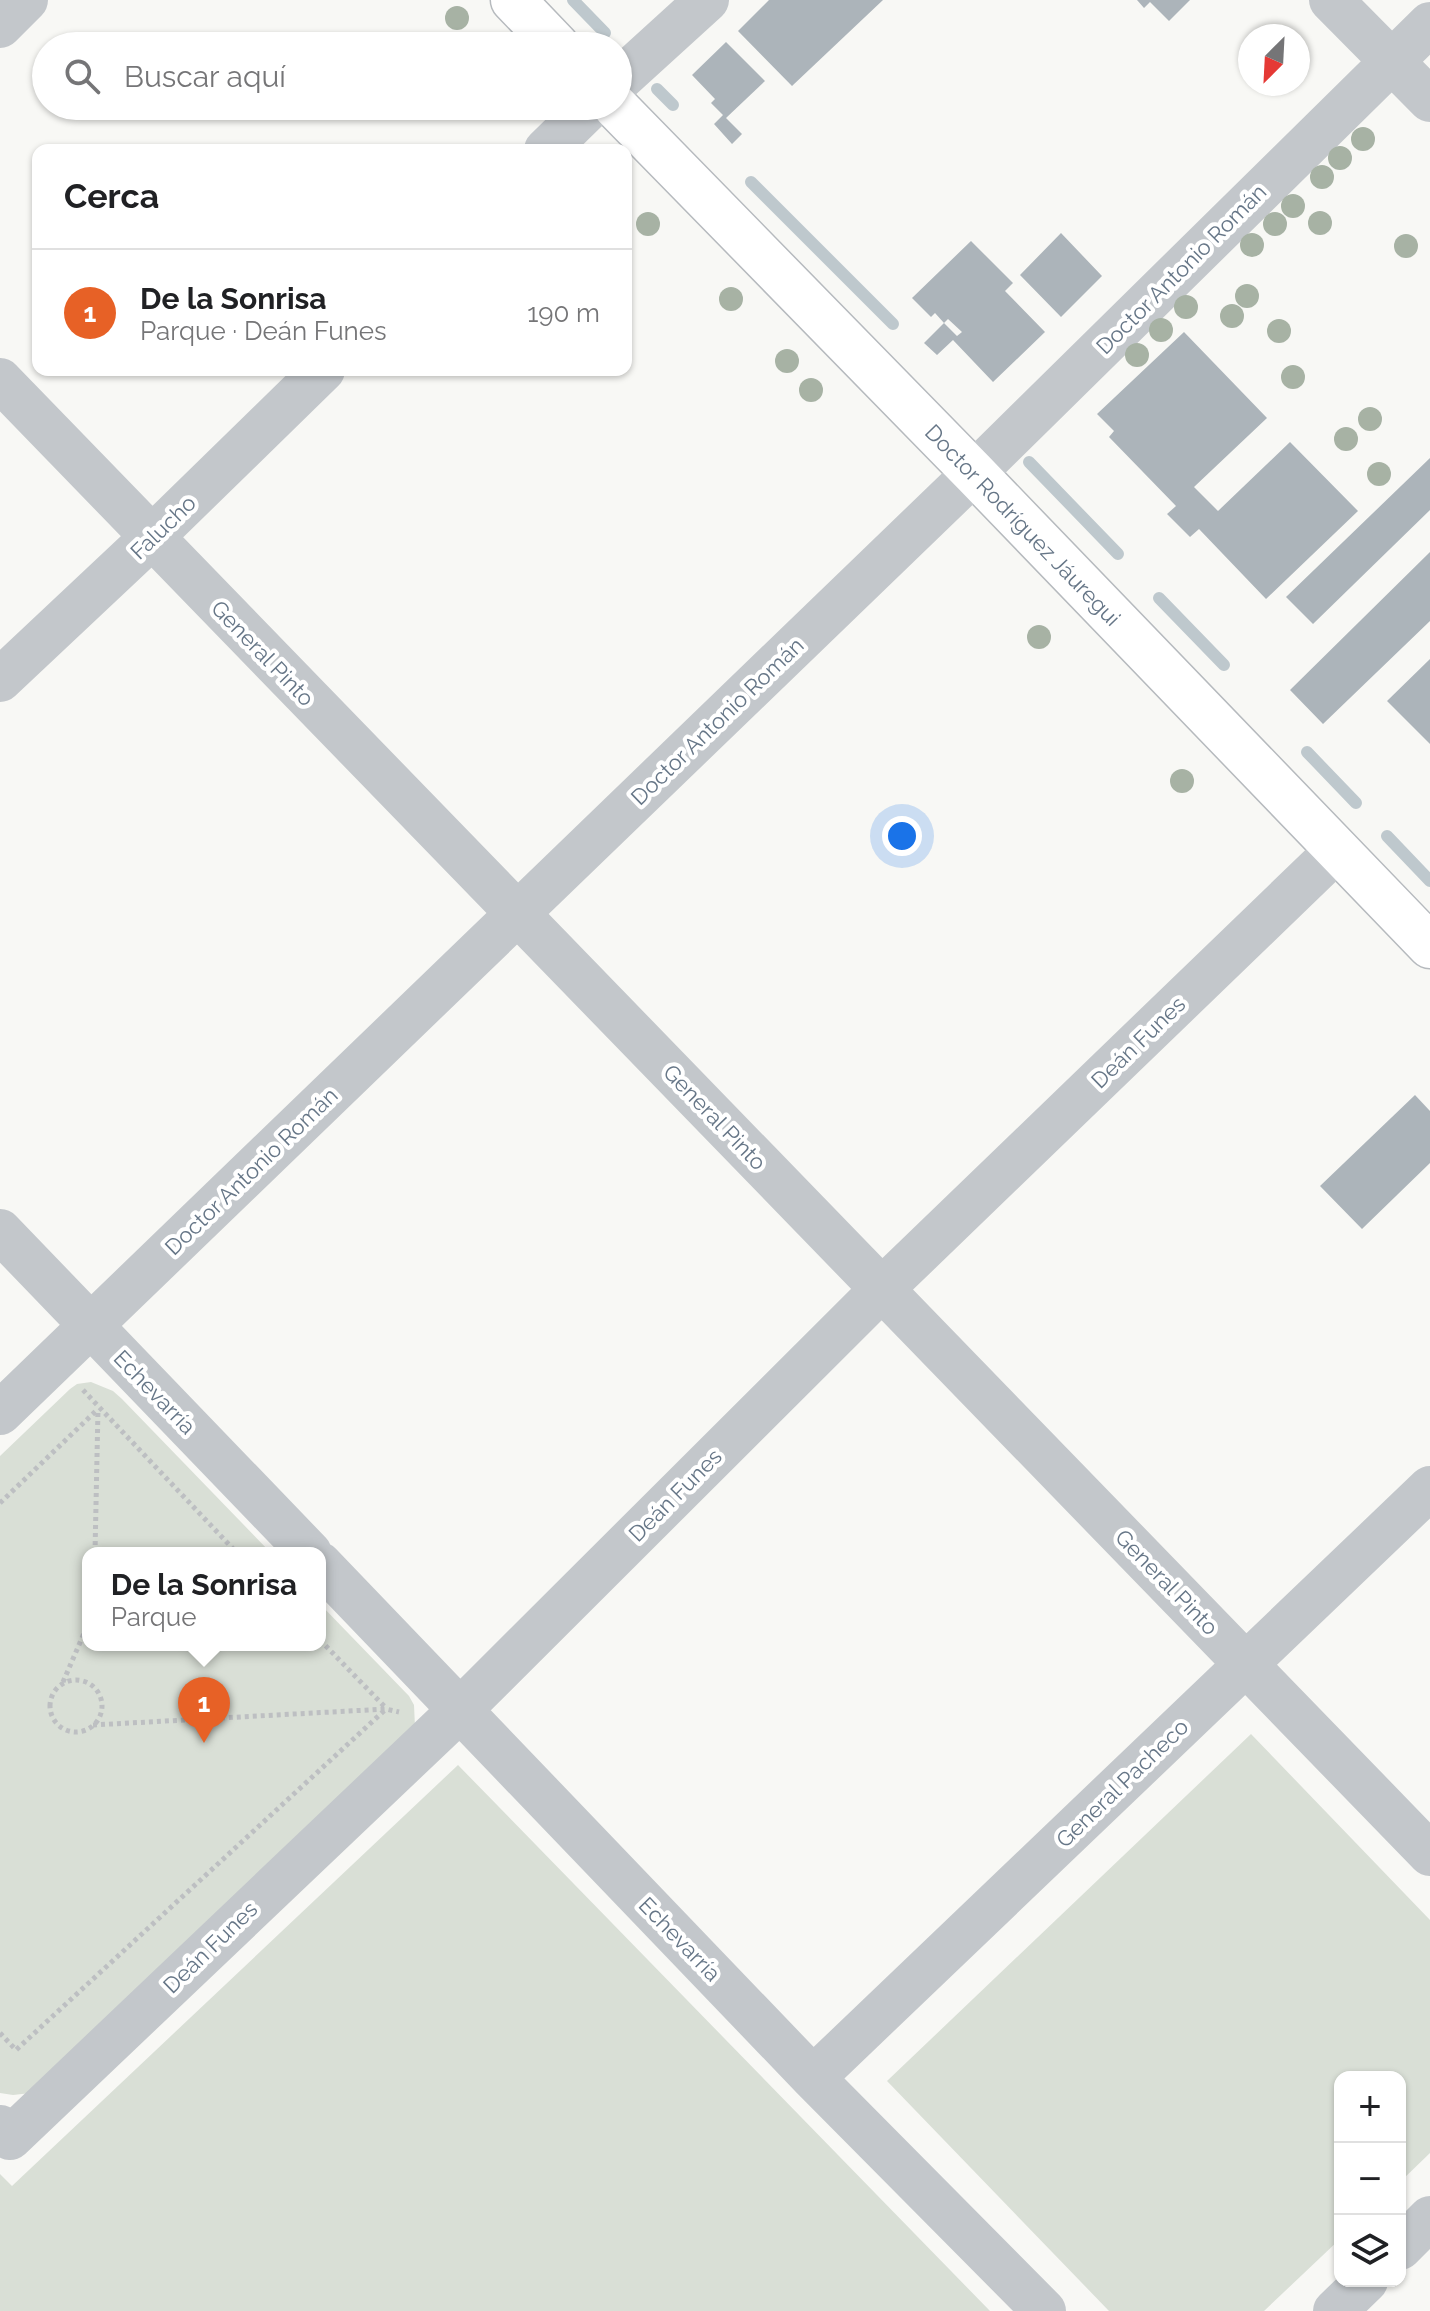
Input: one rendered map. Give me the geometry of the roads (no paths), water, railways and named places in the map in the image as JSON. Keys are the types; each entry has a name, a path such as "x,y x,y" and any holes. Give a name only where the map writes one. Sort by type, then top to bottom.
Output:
{"main road":[{"path":"513,0 544,32"},
{"name":"Doctor Rodríguez Jáuregui","path":"629,120 1430,946"}],"street":[{"path":"0,26 26,0"},
{"path":"632,68 707,0"},
{"path":"1331,0 1430,100"},
{"name":"Doctor Antonio Román","path":"0,1413 974,473 1430,24"},
{"path":"552,144 577,120"},
{"name":"Falucho","path":"0,680 317,376"},
{"name":"General Pinto","path":"0,380 1430,1854"},
{"name":"Deán Funes","path":"5,2133 460,1710 882,1289 1337,850"},
{"name":"Echevarría","path":"0,1231 304,1547"},
{"name":"General Pacheco","path":"813,2078 1430,1488"},
{"name":"Echevarría","path":"326,1570 813,2078 1044,2311"},
{"path":"1406,2242 1430,2218"},
{"path":"1335,2311 1360,2287"}],"waterway":[{"path":"573,0 604,32"},
{"path":"657,89 673,105"},
{"path":"751,182 893,324"},
{"path":"1029,462 1118,554"},
{"path":"1159,598 1224,665"},
{"path":"1307,752 1356,803"},
{"path":"1387,836 1430,881"}],"place":[{"name":"De la Sonrisa","path":"204,1743"}]}
